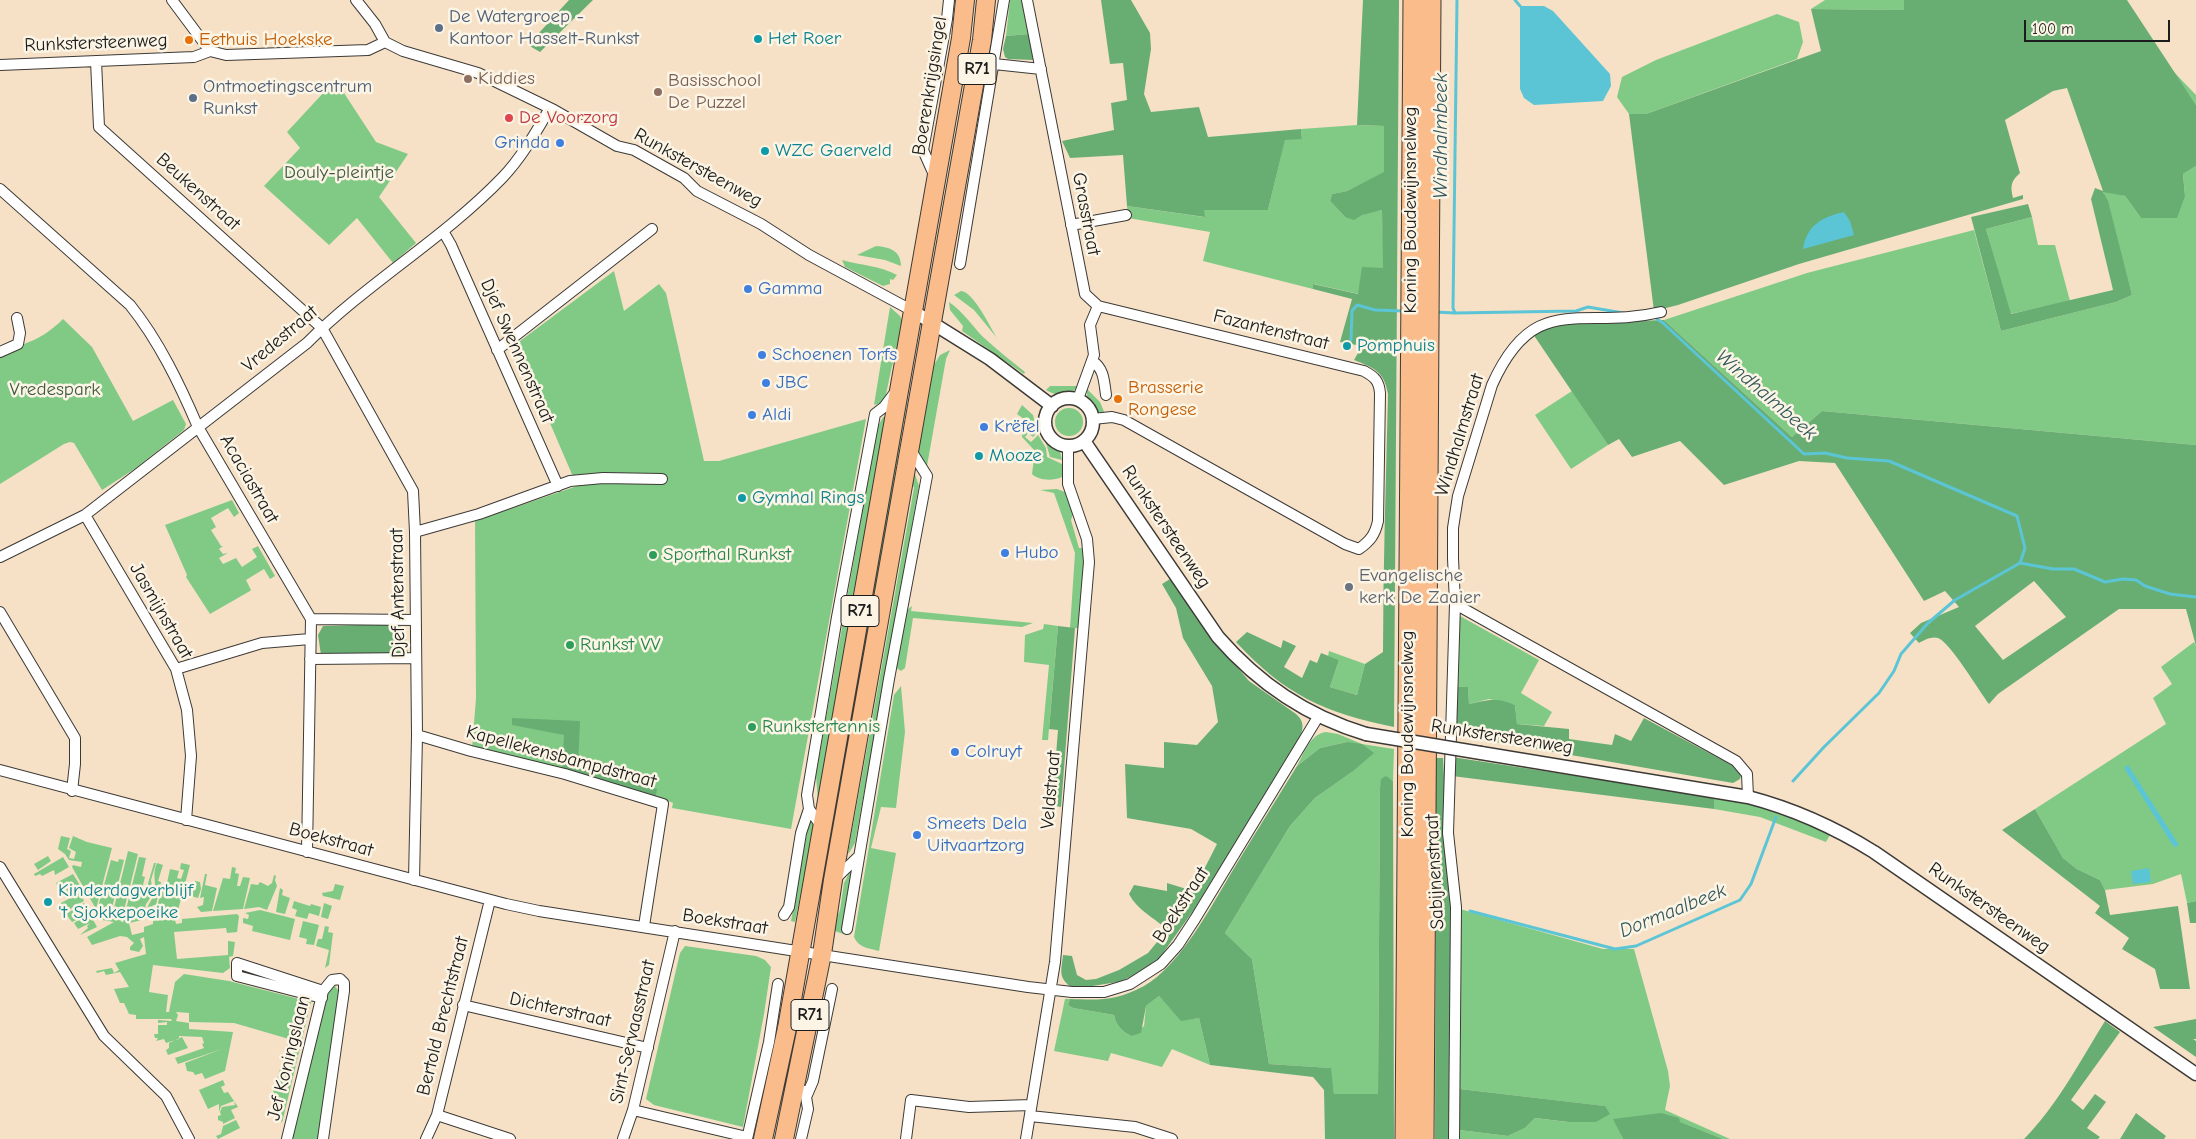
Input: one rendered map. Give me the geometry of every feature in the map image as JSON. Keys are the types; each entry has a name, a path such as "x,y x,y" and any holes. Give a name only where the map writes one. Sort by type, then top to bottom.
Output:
{"highway":[{"name":"Boerenkrijgsingel","path":"913,311 961,38 965,0"},
{"name":"R71","path":"784,1139 822,954 833,880 982,40 986,0"},
{"name":"Koning Boudewijnsnelweg","path":"1406,1139 1413,0"},
{"name":"Koning Boudewijnsnelweg","path":"1424,1139 1431,0"},
{"name":"R71","path":"752,1138 788,1028 913,311"}],"street":[{"path":"172,0 210,51"},
{"path":"356,0 375,24 384,42"},
{"name":"Boerenkrijgsingel","path":"936,180 923,150 949,0"},
{"path":"960,264 1004,0"},
{"name":"Grasstraat","path":"1027,0 1083,287 1085,294 1098,306"},
{"name":"Runkstersteenweg","path":"0,65 194,57 210,51 226,55 368,50 384,42 403,51 478,72 550,108 617,146 634,150 676,173 697,191 762,224 809,255 932,322 990,359 1052,406"},
{"name":"Beukenstraat","path":"96,61 99,127 322,328"},
{"path":"994,64 1041,68"},
{"name":"Vredestraat","path":"0,557 85,515 307,343 333,317 443,231 504,176 534,135 550,108"},
{"name":"Acaciastraat","path":"0,189 130,305 143,322 184,394 198,427 311,619"},
{"path":"946,243 969,205"},
{"path":"1071,225 1126,215"},
{"path":"498,350 652,229"},
{"name":"Djef Swennenstraat","path":"443,231 451,245 558,486"},
{"path":"1078,400 1094,354 1090,324 1098,306"},
{"name":"Fazantenstraat","path":"1093,419 1112,417 1124,420 1345,544 1358,549 1369,542 1376,532 1378,521 1379,382 1364,371 1098,306"},
{"name":"Windhalmstraat","path":"1455,604 1452,558 1453,528 1458,496 1492,385 1511,350 1523,336 1537,327 1550,322 1579,317 1626,317 1661,312"},
{"path":"0,352 18,344 20,333 17,318"},
{"name":"Djef Antenstraat","path":"322,328 413,491 417,735 414,880"},
{"path":"1092,360 1098,364 1102,371 1106,395"},
{"path":"784,915 788,907 801,833 809,809 807,795 875,414 884,407 899,387"},
{"path":"1064,398 1078,400 1088,406 1093,419 1091,431 1084,441 1068,445 1058,442 1050,436 1047,429 1047,415 1052,406 1064,398"},
{"name":"Runkstersteenweg","path":"1084,441 1218,637 1238,660 1261,681 1318,716 1366,734 1748,797 1778,805 1809,817 1838,830 1868,848 2196,1074"},
{"name":"Veldstraat","path":"1026,1139 1055,962 1089,562 1087,539 1068,484 1068,445"},
{"path":"847,929 888,679 927,476 910,448"},
{"path":"415,532 479,514 570,480 603,478 662,479"},
{"name":"Jasmijnstraat","path":"85,515 176,668 187,710 191,756 186,820"},
{"path":"1455,604 1736,761 1747,774 1748,797"},
{"name":"Sabijnenstraat","path":"1454,1139 1456,907 1448,833 1455,604"},
{"path":"0,612 75,738 72,791"},
{"path":"307,852 311,619 415,620"},
{"path":"176,668 262,643 310,639"},
{"path":"310,659 416,658"},
{"name":"Boekstraat","path":"0,770 72,791 490,900 547,913 644,926 1051,990 1091,993 1118,988 1146,975 1170,955 1200,911 1318,716"},
{"name":"Kapellekensbampdstraat","path":"417,735 471,751 565,774 663,804 644,926"},
{"path":"809,809 823,828"},
{"path":"833,880 860,856"},
{"path":"0,867 104,1036 166,1096 189,1139"},
{"name":"Bertold Brechtstraat","path":"426,1139 437,1115 490,900"},
{"name":"Sint-Servaasstraat","path":"623,1139 633,1110 675,931"},
{"path":"237,962 322,995 237,976 237,962"},
{"name":"Jef Koningslaan","path":"288,1139 322,995 332,980 340,979 344,983 323,1139"},
{"path":"633,1110 752,1138 778,984"},
{"path":"807,1095 813,1081 832,989"},
{"name":"Dichterstraat","path":"463,1005 648,1048"},
{"path":"769,1042 788,1028"},
{"path":"798,1076 807,1095 808,1109 801,1139"},
{"path":"906,1139 911,1100 969,1107 1031,1105"},
{"path":"437,1115 510,1139"},
{"path":"1030,1116 1135,1127 1172,1139"}],"green space":[{"path":"569,0 593,0 540,52 528,45"},
{"path":"1010,0 1023,0 1029,34 1006,36"},
{"path":"1101,0 1131,0 1150,33 1151,49 1144,94 1151,112 1199,107 1208,137 1301,129 1302,139 1285,140 1268,210 1204,210 1205,217 1127,206 1123,155 1070,158 1062,141 1114,130 1111,103 1127,100 1123,63 1110,64"},
{"path":"1363,0 1399,0 1394,727 1347,715 1308,699 1272,676 1236,642 1247,632 1281,648 1283,640 1296,646 1284,667 1302,678 1310,660 1317,663 1321,653 1339,660 1330,687 1357,695 1365,664 1383,652 1388,394 1384,380 1377,371 1354,360 1362,346 1340,342 1352,299 1313,289 1313,284 1358,294 1362,267 1383,268 1382,210 1362,215 1354,220 1345,217 1330,201 1332,194 1347,191 1384,172 1384,126 1357,125"},
{"path":"1825,0 1904,0 1904,10 1811,9"},
{"path":"1904,0 2127,0 2196,105 2196,166 2183,174 2185,196 2177,218 2141,218 2125,196 2103,192 2108,201 2132,295 2116,302 2001,331 1971,217 2028,204 2032,217 1986,229 2011,314 2113,290 2091,199 2095,188 2103,191 2067,88 2053,91 2005,120 2020,173 2012,184 2013,198 2023,195 2023,199 1799,264 1678,305 1654,311 1629,114 1646,114 1821,51 1811,9 1904,10"},
{"path":"1777,14 1799,22 1803,42 1797,59 1646,114 1629,114 1617,97 1622,77 1656,60"},
{"path":"1029,34 1033,60 1008,59 1005,57 1003,49 1006,36"},
{"path":"2172,70 2196,95 2196,105"},
{"name":"Douly-pleintje","path":"325,91 344,93 376,142 408,154 379,197 416,243 393,263 357,218 329,245 264,186 300,148 287,132"},
{"path":"1357,125 1384,126 1384,173 1347,191 1332,194 1330,201 1345,217 1382,210 1384,268 1359,294 1314,284 1313,289 1203,261 1210,232 1128,218 1127,206 1204,217 1204,210 1268,210 1285,139 1302,139 1301,129"},
{"path":"2196,166 2196,445 1822,411 1792,437 1664,320 1807,273 1974,230 2001,331 2116,302 2132,295 2103,191 2125,196 2141,218 2185,196 2183,174"},
{"path":"2032,217 2038,245 2055,245 2070,301 2010,314 1986,229"},
{"path":"876,246 886,247 897,253 901,266 885,260 857,255"},
{"path":"842,260 897,275 893,280 890,279 890,284 883,286 845,267"},
{"path":"614,271 624,311 659,284 666,293 704,461 719,461 866,419 791,829 672,808 673,803 656,796 472,749 476,698 475,521 577,486 516,344"},
{"path":"961,291 971,297 976,303 997,338 974,310 954,295"},
{"path":"949,302 963,314 982,336 1025,372 1024,374 962,331 963,326 950,310"},
{"path":"890,307 900,316 903,322 900,346 892,366 885,399 881,403 874,405"},
{"name":"Vredespark","path":"63,319 92,347 133,421 173,400 186,424 184,430 136,468 102,490 74,443 70,442 0,484 0,353 41,337"},
{"path":"1664,320 1792,437 1822,411 2196,445 2196,646 2186,609 2119,609 1998,694 1989,704 1957,657 1943,641 1933,638 1919,643 1910,633 1921,623 1959,607 1945,591 1924,601 1835,463 1799,461 1724,485 1680,441 1632,457 1619,439 1608,445 1533,334 1553,324","holes":["2034,581 2066,617 2003,660 1975,626"]},
{"path":"912,346 916,347 891,498 892,521 823,905 820,905 831,840 829,828"},
{"path":"950,350 946,359 927,466 916,448 917,439 924,422 934,365 940,355"},
{"path":"1050,386 1078,386 1067,394 1059,395 1046,390"},
{"path":"1087,389 1100,402 1105,414 1097,411 1091,405"},
{"path":"1572,391 1608,445 1571,469 1535,415"},
{"path":"1022,405 1033,415 1037,432 1033,437 1028,433 1025,437 1031,442 1038,435 1046,448 1047,457 1062,464 1062,477 1046,480 1032,474 1035,451 1022,437 1024,419 1017,414"},
{"path":"1069,408 1079,412 1083,422 1079,432 1069,436 1059,432 1055,422 1059,412"},
{"path":"883,417 885,417 818,802 816,775 877,428"},
{"path":"1046,443 1060,451 1062,460 1050,457"},
{"path":"913,468 919,486 855,843 848,853 914,488 911,479"},
{"path":"1057,489 1065,492 1073,514 1071,520 1079,548 1083,548 1084,560 1078,628 1070,628 1075,553 1054,493 1040,490"},
{"path":"232,500 239,513 234,517 228,508 211,518 216,527 211,530 221,546 223,546 219,549 223,554 228,553 219,558 223,564 236,558 242,567 257,557 252,549 258,546 275,576 270,579 264,569 246,580 250,591 210,614 186,577 187,575 165,525"},
{"path":"1170,579 1215,641 1249,681 1299,717 1302,723 1302,732 1300,739 1193,911 1158,960 1143,972 1118,982 1073,989 1063,978 1063,955 1072,956 1077,975 1086,980 1096,979 1119,970 1148,953 1167,930 1133,900 1129,894 1134,885 1167,891 1167,883 1193,891 1217,844 1191,829 1127,818 1125,764 1164,768 1164,742 1197,745 1218,722 1212,686 1183,638 1176,608 1162,584"},
{"path":"912,606 911,611 1033,623 1022,627 913,618 905,668 901,671 895,667 906,611"},
{"path":"1460,616 1539,660 1521,693 1552,712 1544,726 1517,724 1515,705 1489,699 1469,704 1468,688 1458,687"},
{"path":"390,624 400,626 405,630 408,655 321,655 318,635 323,626"},
{"path":"1044,624 1058,626 1048,740 1042,740 1049,665 1024,662 1025,635 1043,629"},
{"path":"1058,626 1075,628 1061,807 1052,805 1058,730 1049,729"},
{"path":"2194,642 2196,646 2196,901 2187,903 2181,874 2153,884 2105,890 2100,880 2077,869 2063,858 2035,809 2166,724 2153,698 2172,684 2161,667"},
{"path":"1329,651 1365,664 1357,695 1330,687 1339,660 1328,656"},
{"path":"901,686 905,732 896,808 881,807 871,848 896,853 879,951 861,945 854,937 894,695"},
{"path":"1458,687 1468,687 1469,704 1492,700 1509,702 1515,705 1517,724 1569,729 1569,739 1612,745 1615,734 1631,741 1644,718 1737,768 1741,776 1740,779 1733,783 1455,735"},
{"path":"512,718 580,721 578,767 657,789 656,796 562,771 564,735 512,725"},
{"path":"1326,732 1338,734 1362,744 1394,749 1393,781 1386,777 1382,779 1380,788 1378,1094 1334,1094 1330,1068 1269,1064 1252,959 1225,933 1290,826 1315,798 1352,772 1347,742 1320,748 1297,766 1312,740"},
{"path":"1347,742 1362,744 1374,753 1352,772 1315,798 1290,826 1225,933 1252,959 1269,1064 1331,1068 1334,1094 1378,1094 1380,788 1381,779 1386,776 1393,781 1394,1139 1325,1139 1324,1090 1313,1077 1210,1065 1199,1018 1181,1021 1159,996 1146,1006 1141,1033 1131,1036 1120,1028 1114,1015 1073,1008 1068,1005 1070,999 1116,997 1134,991 1157,977 1194,934 1297,766 1320,748"},
{"path":"1452,757 1714,797 1714,809 1452,776"},
{"path":"1436,758 1443,758 1451,905 1451,1139 1435,1139"},
{"path":"1714,797 1753,804 1831,833 1826,842 1760,817 1714,809"},
{"path":"2035,809 2063,858 2077,869 2100,880 2105,890 2110,915 2178,906 2190,989 2160,989 2155,969 2122,949 2129,938 2095,913 2100,906 2002,830"},
{"path":"809,822 815,822 795,922 791,921"},
{"path":"61,836 70,838 67,849 71,851 69,858 74,859 76,852 69,848 73,836 87,842 112,848 96,909 72,867 73,865 81,867 82,862 69,860 58,849"},
{"path":"128,851 138,854 121,922 123,922 139,857 146,858 142,876 145,877 141,893 145,894 154,863 156,863 151,880 153,894 146,904 142,920 129,923 132,935 144,932 144,927 153,924 153,921 175,919 176,924 182,923 182,919 237,914 239,916 237,932 227,933 226,928 174,932 177,959 228,955 228,941 235,942 233,956 229,957 230,968 223,973 153,965 149,992 168,995 166,1012 169,1012 175,982 184,974 229,981 311,1002 282,1123 271,1099 289,1039 234,1023 189,1022 189,1013 176,1012 178,1015 176,1021 189,1023 189,1029 233,1032 225,1071 205,1079 202,1073 195,1075 193,1072 187,1071 185,1063 222,1049 178,1064 175,1058 204,1048 202,1037 179,1036 179,1039 166,1043 164,1039 156,1041 158,1038 155,1038 154,1034 158,1034 158,1025 167,1025 167,1022 158,1023 158,1020 172,1021 171,1019 136,1019 136,1015 129,1014 124,1003 120,1003 114,989 129,987 120,972 106,975 104,971 97,973 96,971 112,968 114,973 119,970 115,963 146,954 144,937 140,939 143,946 139,952 130,950 134,943 127,937 120,936 92,945 87,937 114,922 102,920 97,910 111,860 118,862 119,859 124,860 112,908 114,908"},
{"path":"48,856 51,861 38,870 34,864"},
{"path":"63,857 69,867 55,875 54,870 42,876 40,874 35,876 34,874"},
{"path":"157,863 163,865 158,881 161,882 156,905 153,905 151,911 147,910 155,891 154,874"},
{"path":"181,863 190,865 177,914 158,916 160,907 157,906 164,883 167,883 170,869 179,871 177,878 181,879 184,870 180,869"},
{"path":"232,867 236,868 235,873 239,874 237,886 240,886 243,877 250,878 243,909 213,911 223,878 230,879"},
{"path":"849,873 851,874 842,929 848,931 846,935 832,930 840,910 844,883"},
{"path":"73,874 86,895 82,897 84,901 65,912 61,903 72,897 71,895 65,898 63,894 67,892 66,889 61,891 56,883"},
{"path":"205,874 207,874 205,885 217,888 212,911 201,912 197,907 203,905 204,897 200,898"},
{"path":"274,875 276,876 277,886 267,910 259,907 244,909 251,884 258,885 260,882 268,886 272,883"},
{"path":"195,881 200,882 201,889 198,898 191,896"},
{"path":"335,884 344,886 340,900 323,896 322,893 333,891"},
{"path":"280,888 283,890 282,895 290,898 285,914 276,912"},
{"path":"294,901 321,907 319,916 309,913 307,919 295,916 297,910 292,908"},
{"path":"2196,901 2196,923 2190,923 2187,903"},
{"path":"84,903 97,927 80,935 88,928 87,926 90,923 78,929 74,923 85,916 72,922 66,914"},
{"path":"324,903 332,906 328,919 321,917"},
{"path":"1460,909 1603,949 1634,949 1668,1071 1670,1086 1665,1110 1730,1139 1723,1139 1679,1122 1614,1119 1623,1139 1459,1139 1459,1130 1508,1136 1525,1128 1535,1118 1567,1122 1596,1122 1604,1106 1460,1089"},
{"path":"260,910 295,919 290,940 252,931 253,926 243,923 243,918 248,919 249,915 245,913"},
{"path":"303,921 319,925 314,945 306,944 307,939 299,937"},
{"path":"325,926 329,927 328,932 333,933 329,965 325,968 329,950 316,946 318,939 322,939"},
{"path":"685,946 756,956 765,960 771,967 743,1127 654,1105 646,1099 680,953"},
{"path":"335,986 340,993 319,1139 292,1139 327,988"},
{"path":"1159,996 1181,1020 1199,1018 1210,1065 1172,1049 1162,1067 1111,1053 1108,1061 1054,1051 1065,999 1070,999 1068,1005 1073,1008 1114,1015 1120,1028 1131,1036 1144,1026 1146,1006"},
{"path":"2196,1019 2196,1039 2193,1039 2196,1041 2196,1057 2153,1027"},
{"path":"2105,1021 2120,1032 2071,1100 2083,1110 2095,1094 2106,1102 2087,1128 2100,1137 2098,1139 2024,1139 2058,1098"},
{"path":"182,1037 188,1048 168,1055 166,1050 169,1048 169,1043"},
{"path":"223,1080 225,1085 221,1087 224,1093 228,1092 234,1101 221,1106 219,1112 219,1104 208,1109 199,1090"},
{"path":"1460,1089 1605,1106 1610,1114 1596,1122 1568,1122 1535,1118 1525,1128 1508,1136 1459,1130"},
{"path":"234,1101 238,1107 231,1110 235,1118 223,1124 223,1122 218,1120 222,1107 235,1105"},
{"path":"1661,1113 1679,1118 1680,1122 1723,1139 1623,1139 1613,1119"},
{"path":"2136,1113 2166,1136 2164,1139 2120,1139"},
{"path":"236,1120 240,1128 218,1139 216,1136 221,1134 223,1126"}],"water":[{"path":"1520,6 1544,6 1553,11 1610,74 1611,86 1603,101 1534,105 1524,98 1520,89"},
{"path":"1844,212 1850,221 1854,235 1803,249 1808,234 1817,223"},
{"path":"2128,765 2179,845 2174,847 2124,768"},
{"path":"2149,868 2151,882 2133,884 2131,871"}],"waterway":[{"name":"Windhalmbeek","path":"1457,0 1453,308 1455,313 1576,311 1588,307 1623,313"},
{"path":"1515,0 1520,6"},
{"path":"1351,340 1352,311 1357,305 1375,310 1404,311"},
{"path":"1435,312 1455,313"},
{"name":"Windhalmbeek","path":"1657,319 1804,454 1825,453 1847,458 1889,461 2017,516 2025,548 2020,563 2053,569 2074,569 2105,582 2123,579 2136,580 2145,586 2170,594 2196,597"},
{"name":"Dormaalbeek","path":"1793,781 1824,747 1879,693 1894,671 1901,654 1928,623 1955,600 2020,563"},
{"name":"Dormaalbeek","path":"1470,911 1615,949 1636,946 1740,900 1751,884 1776,817"}],"place":[{"name":"De Watergroep - Kantoor Hasselt-Runkst","path":"439,28"},
{"name":"Het Roer","path":"758,39"},
{"name":"Eethuis Hoekske","path":"189,40"},
{"name":"Kiddies","path":"468,79"},
{"name":"Basisschool De Puzzel","path":"658,92"},
{"name":"Ontmoetingscentrum Runkst","path":"193,98"},
{"name":"De Voorzorg","path":"509,118"},
{"name":"Grinda","path":"560,143"},
{"name":"WZC Gaerveld","path":"765,151"},
{"name":"Gamma","path":"748,289"},
{"name":"Pomphuis","path":"1347,346"},
{"name":"Schoenen Torfs","path":"762,355"},
{"name":"JBC","path":"766,383"},
{"name":"Brasserie Rongese","path":"1118,399"},
{"name":"Aldi","path":"752,415"},
{"name":"Krëfel","path":"984,427"},
{"name":"Mooze","path":"979,456"},
{"name":"Gymhal Rings","path":"742,498"},
{"name":"Hubo","path":"1005,553"},
{"name":"Sporthal Runkst","path":"653,555"},
{"name":"Evangelische kerk De Zaaier","path":"1349,587"},
{"name":"Runkst VV","path":"570,645"},
{"name":"Runkstertennis","path":"752,727"},
{"name":"Colruyt","path":"955,752"},
{"name":"Smeets Dela Uitvaartzorg","path":"917,835"},
{"name":"Kinderdagverblijf 't Sjokkepoeike","path":"48,902"}]}
